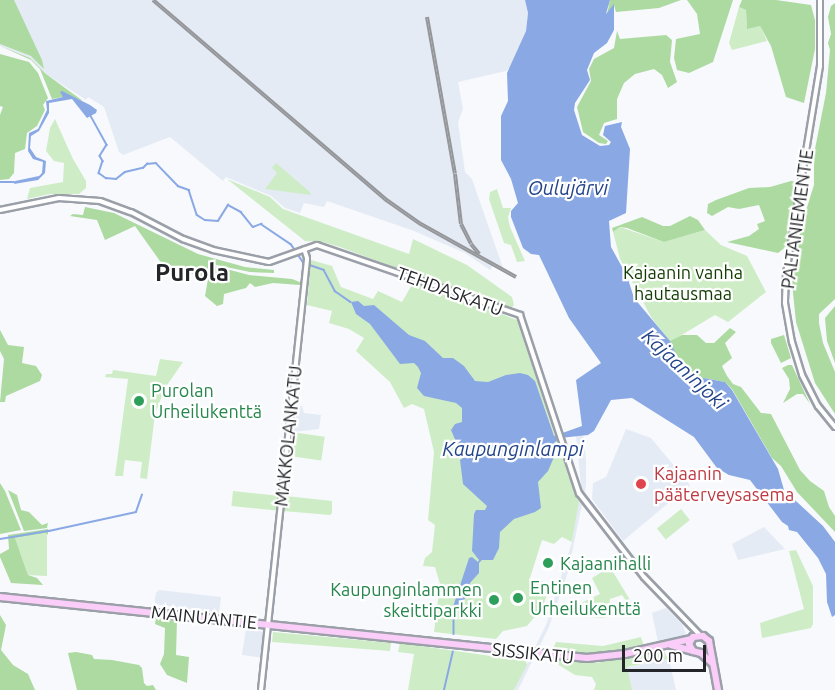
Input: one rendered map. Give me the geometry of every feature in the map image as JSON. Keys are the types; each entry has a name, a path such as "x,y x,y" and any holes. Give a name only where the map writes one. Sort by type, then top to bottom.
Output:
{"main road":[{"name":"MAINUANTIE","path":"0,596 395,638"},
{"path":"712,663 690,646 691,639 701,636 708,639 718,690"},
{"name":"SISSIKATU","path":"395,638 587,658 607,657 691,639"},
{"name":"SISSIKATU","path":"670,645 697,652"},
{"path":"697,652 710,647"}],"street":[{"name":"PALTANIEMENTIE","path":"820,0 820,66 786,273 785,303 792,342 802,375 818,406 835,427"},
{"path":"0,210 50,199 87,199 121,208 195,244 222,253 269,262 288,257 304,249"},
{"name":"TEHDASKATU","path":"304,249 311,246 326,247 520,315 579,493 644,577 701,636"},
{"name":"MAKKOLANKATU","path":"261,690 307,258 304,249"},
{"path":"689,626 691,639"}],"shaded area":[{"path":"0,0 525,0 528,13 526,31 513,64 506,71 458,82 463,109 458,122 465,172 472,179 503,268 494,264 490,270 465,253 414,231 327,201 324,207 304,203 300,213 285,208 271,196 226,177 223,181 170,137 123,155 119,152 104,107 88,97 86,100 46,74 30,58 0,46"},
{"path":"298,406 302,406 304,413 321,415 319,429 293,432"},
{"name":"Kajaanin pääterveysasema","path":"626,429 651,438 690,485 623,541 592,499 593,483 606,477"},
{"path":"583,434 586,485 568,572 549,627 518,690 514,690 546,625 572,542 581,485 576,436"},
{"path":"764,527 785,549 738,560 732,544"},
{"path":"159,590 221,597 219,613 154,604 156,593"},
{"path":"666,608 682,624 686,634 684,638 658,642 652,613"},
{"path":"246,629 264,632 260,657 242,655"},
{"path":"669,659 676,690 609,690 601,673"}],"green space":[{"path":"0,0 14,0 44,69 31,56 0,44"},
{"path":"610,0 681,0 659,8 616,12 614,5 607,14"},
{"path":"687,0 733,0 713,62 689,73 677,70 674,58 676,39 700,34 697,14"},
{"path":"742,0 776,0 811,5 815,20 815,49 804,103 786,97 771,46 760,26 747,29 746,10 739,7"},
{"path":"835,3 835,299 819,314 819,323 823,343 835,372 835,414 815,383 796,322 792,283 801,226 814,185 814,154 826,93 830,50 828,43 831,34 828,17 831,6"},
{"path":"739,7 746,10 747,28 760,26 767,41 732,50 729,43"},
{"path":"617,31 620,39 666,35 672,40 670,62 677,82 668,88 662,75 654,69 635,74 624,83 617,99 617,119 604,123 599,135 608,141 606,144 599,143 583,132 577,107 591,81 589,69 594,59 614,48"},
{"path":"0,46 30,58 46,74 83,101 65,94 63,97 52,99 40,69 31,60"},
{"path":"0,54 29,62 38,73 48,98 43,105 45,110 37,126 27,133 25,149 15,153 14,173 9,179 0,180 0,115 3,107 0,106"},
{"path":"55,119 86,181 86,188 79,194 50,194 27,199 30,188 63,182 64,163 54,161 46,151 50,128"},
{"path":"276,163 311,195 265,189 277,173 272,168"},
{"path":"227,179 270,197 283,209 409,254 413,239 467,265 512,297 514,305 505,309 340,247 323,242 305,241"},
{"path":"791,181 797,182 793,214 788,225 787,246 778,253 727,242 749,236 759,229 757,224 765,221 759,205 739,209 728,207 712,216 707,213 708,204 716,200 749,188 770,187"},
{"path":"497,189 503,208 511,208 508,217 510,227 525,261 517,262 511,245 504,243 489,199 490,192"},
{"path":"85,207 114,213 198,254 245,267 274,270 274,273 250,272 207,263 211,265 249,275 292,279 302,283 300,285 273,283 255,287 250,283 246,288 224,294 223,304 217,306 205,296 208,279 162,264 135,226 105,240 97,220 70,216 83,215"},
{"path":"690,216 698,220 705,230 664,242 627,228 620,227 613,232 612,228 642,217 663,226 670,226"},
{"name":"Kajaanin vanha hautausmaa","path":"620,227 664,242 705,230 721,245 747,256 766,292 728,322 715,315 670,342 651,317 620,259 613,232"},
{"path":"311,260 332,266 341,287 373,299 378,291 402,302 414,281 517,320 568,475 579,501 572,542 562,537 554,544 542,540 529,581 550,587 542,608 527,626 503,631 496,639 434,632 440,584 435,567 423,566 425,558 432,552 435,525 428,520 434,452 424,409 412,404 404,408 390,382 356,351 364,338 349,329 329,323 332,311 307,305"},
{"path":"835,306 835,363 827,341 825,318"},
{"path":"730,328 736,332 725,343 732,358 722,366 727,376 733,384 741,387 761,413 771,414 800,470 824,491 829,507 835,516 835,532 797,492 781,466 772,458 732,389 725,382 698,377 685,370 671,349 670,341 682,335 697,335 706,343 714,343"},
{"path":"0,330 8,345 24,347 22,363 36,366 42,375 40,381 6,396 5,402 0,402 4,359 0,351"},
{"path":"784,335 791,358 781,363 771,339"},
{"path":"160,359 183,362 165,388 155,414 147,479 140,478 142,462 125,460 123,476 115,476 128,379 105,377 106,374 112,374 113,370 156,376"},
{"path":"792,365 810,404 803,394 797,394 783,403 790,389 789,379 782,368"},
{"path":"291,432 325,437 321,460 288,456"},
{"path":"0,483 5,491 21,530 0,534"},
{"path":"8,490 17,495 21,510 29,512 42,525 48,523 47,528 24,531"},
{"path":"233,491 278,496 276,511 231,506"},
{"path":"286,496 332,501 332,513 330,515 283,511"},
{"path":"681,509 690,520 666,539 657,529"},
{"path":"48,529 48,535 46,533 15,538 28,575 37,578 43,585 11,583 0,557 0,554 9,549 8,535"},
{"path":"47,533 47,576 28,575 15,538"},
{"path":"796,550 813,586 813,624 811,628 762,638 760,623 804,609 789,551"},
{"path":"610,567 630,600 628,603 622,595 610,599 609,608 613,616 601,618 567,615 570,604 579,604 600,594 592,578"},
{"path":"0,615 6,625 1,650 13,665 28,674 35,690 0,690"},
{"path":"156,618 177,620 176,655 189,657 187,683 167,675 160,664 164,654 165,628 155,624"},
{"path":"273,632 391,643 390,651 272,642"},
{"path":"641,637 644,646 598,654 552,651 556,642 603,646"},
{"path":"400,643 526,661 527,665 514,690 408,690 414,654 398,652"},
{"path":"664,651 668,659 627,667 632,690 594,690 596,684 592,677 575,675 549,659 596,663"},
{"path":"68,653 92,655 94,659 139,665 142,668 144,683 147,686 153,685 156,690 77,690"}],"water":[{"name":"Oulujärvi","path":"525,0 610,0 606,14 614,4 614,30 607,43 594,53 587,70 590,80 575,103 574,110 582,135 600,146 609,145 611,142 603,135 605,126 622,122 621,127 630,149 626,213 609,221 611,247 627,276 634,298 670,341 682,367 698,377 725,382 732,390 778,469 784,490 823,526 835,542 835,615 832,617 827,602 826,574 818,558 797,532 789,530 788,526 782,522 750,480 729,475 717,468 694,437 632,398 611,400 594,431 588,435 560,438 554,443 554,457 548,471 538,482 541,508 514,519 500,532 499,548 493,560 482,560 479,563 479,573 470,583 466,597 454,617 452,610 469,558 472,557 478,562 479,560 472,551 474,514 476,510 485,510 487,506 463,484 460,460 473,451 457,444 451,430 455,424 462,422 462,408 456,403 424,396 417,388 421,373 418,367 414,363 400,364 370,324 356,314 351,302 358,301 364,306 374,305 409,335 425,341 443,358 453,358 464,366 475,381 488,382 506,375 520,373 528,375 535,381 554,436 582,426 576,380 601,363 569,318 539,255 531,254 523,248 511,217 511,211 518,203 511,179 501,160 501,116 508,101 507,73 526,31 528,13"},
{"path":"60,92 90,105 97,110 96,113 87,118 72,99 49,103 49,113 39,131 31,136 30,148 36,157 46,161 45,173 38,180 14,184 15,181 39,176 42,173 43,162 33,159 28,151 29,133 38,129 47,110 46,101 63,97"}],"waterway":[{"path":"91,116 107,145 100,156 103,161 99,173 106,178 116,179 125,172 156,163 178,186 189,190 197,215 205,220 218,221 228,205 241,212 253,227 261,224 291,244 304,263 324,270 335,291 351,302"},
{"path":"0,182 14,182"},
{"path":"0,539 136,512 142,495"},
{"path":"454,617 454,634"},
{"path":"444,690 453,652"}],"railway":[{"path":"153,0 385,199 419,223 516,277"},
{"path":"427,17 455,174 461,224 479,254"}],"place":[{"name":"Purolan Urheilukenttä","path":"139,401"},
{"name":"Kajaanin pääterveysasema","path":"641,484"},
{"name":"Kajaanihalli","path":"548,563"},
{"name":"Entinen Urheilukenttä","path":"518,598"},
{"name":"Kaupunginlammen skeittiparkki","path":"494,600"}],"district":[{"name":"Purola","path":"192,273"}],"water label":[{"name":"Kajaaninjoki","path":"685,369"},
{"name":"Kaupunginlampi","path":"513,448"}]}
